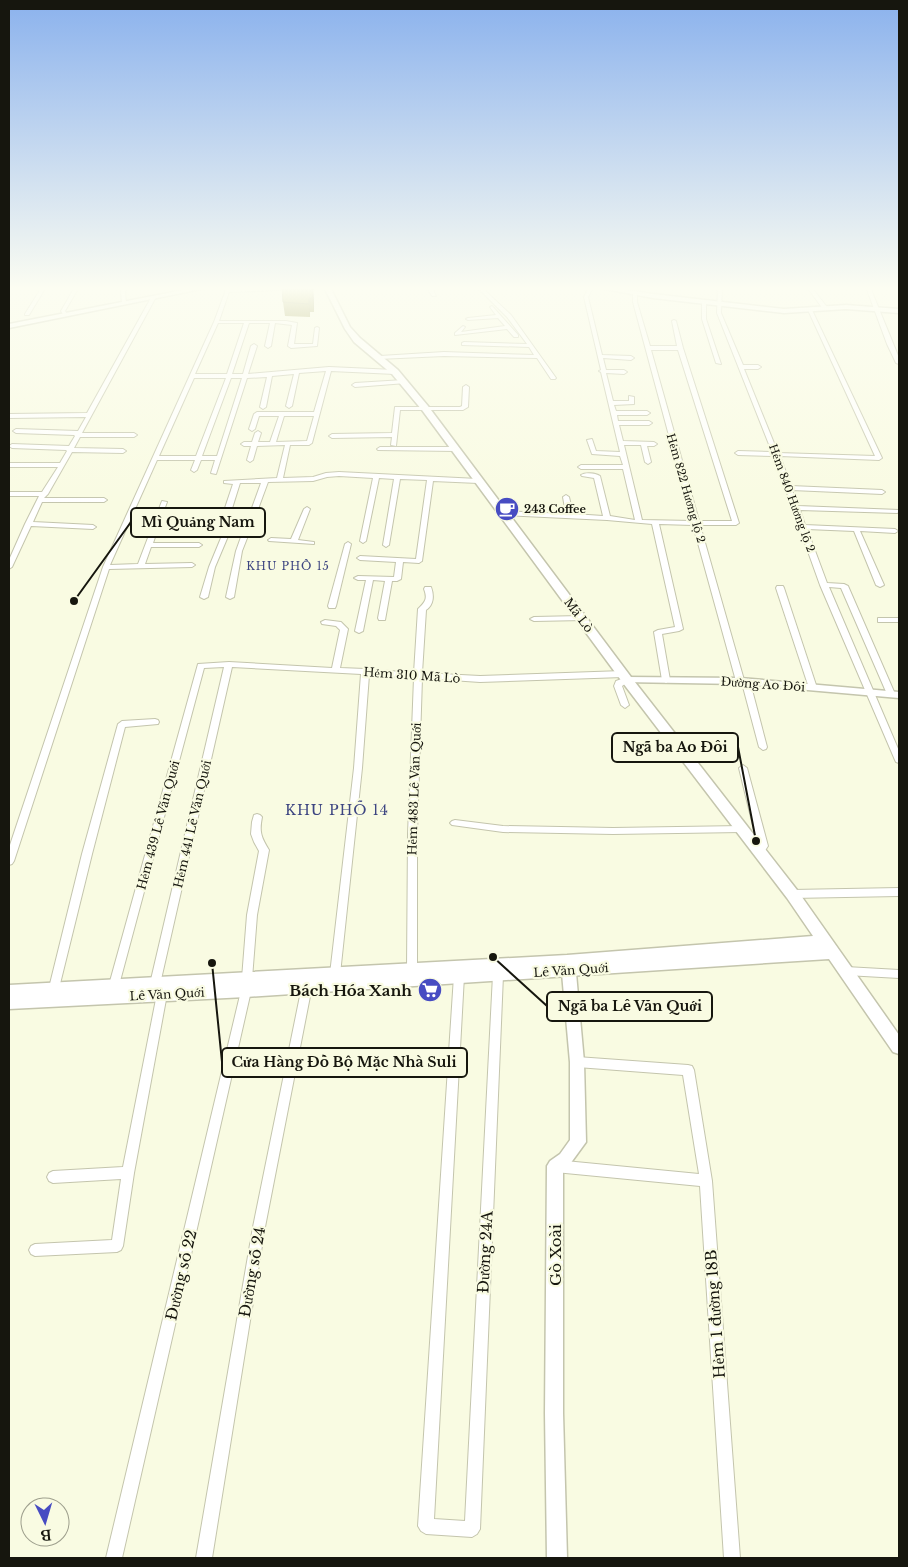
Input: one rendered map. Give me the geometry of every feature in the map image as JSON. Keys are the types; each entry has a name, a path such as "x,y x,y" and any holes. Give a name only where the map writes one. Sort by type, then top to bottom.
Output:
{"main road":[{"name":"Mã Lò","path":"382,360 396,372 425,408 625,677 792,894 899,1047"},
{"name":"Lê Văn Quới","path":"9,1002 80,993 246,984 335,974 412,969 568,966 829,947"},
{"name":"Lê Văn Quới","path":"246,984 307,986 498,975 568,966"},
{"name":"Lê Văn Quới","path":"9,991 54,988 80,993 114,985 158,989"}],"street":[{"path":"9,567 40,500 62,465 119,360"},
{"path":"9,860 106,567 129,512 156,458 199,360"},
{"path":"194,470 234,360"},
{"path":"214,474 249,360"},
{"path":"541,360 553,378"},
{"path":"600,360 639,522"},
{"name":"Hẻm 822 Hương lộ 2","path":"651,360 763,747"},
{"path":"502,513 606,518 639,522 736,523 684,360"},
{"name":"Hẻm 840 Hương lộ 2","path":"737,360 776,454 824,585 899,760"},
{"path":"738,453 880,458 834,360"},
{"path":"740,367 758,367"},
{"path":"192,376 244,376 329,369 396,372"},
{"path":"244,444 309,443 329,369"},
{"path":"602,371 624,372"},
{"path":"289,406 297,372"},
{"path":"263,407 270,374"},
{"path":"355,385 404,382"},
{"path":"394,445 396,408 463,408 466,387"},
{"path":"611,403 630,403 632,402 631,397"},
{"path":"614,413 647,413"},
{"path":"250,460 255,444 257,414 316,414"},
{"path":"273,443 282,414"},
{"path":"9,416 88,415"},
{"path":"615,423 649,423"},
{"path":"16,431 134,435"},
{"path":"332,436 394,435"},
{"path":"590,440 594,453 622,454"},
{"path":"279,480 288,444"},
{"path":"620,444 654,444"},
{"path":"644,444 648,462"},
{"path":"12,446 123,451"},
{"path":"380,449 456,449"},
{"path":"156,458 219,458"},
{"path":"9,465 62,465"},
{"path":"581,467 625,467"},
{"path":"226,482 313,479 339,474 478,480"},
{"path":"584,474 597,476 606,518"},
{"path":"363,541 376,476"},
{"path":"385,559 385,546 397,477"},
{"path":"360,558 419,560 430,478"},
{"path":"230,597 239,551 252,521 265,481"},
{"path":"204,597 228,520 237,482"},
{"path":"787,488 882,492"},
{"path":"9,494 44,494"},
{"path":"566,497 570,516"},
{"path":"40,500 104,500"},
{"path":"141,566 164,502"},
{"path":"795,508 897,512"},
{"path":"294,541 307,509"},
{"path":"160,515 252,521"},
{"path":"655,522 679,629 658,632 666,680"},
{"path":"28,524 92,527"},
{"path":"802,527 895,531"},
{"path":"856,529 880,585"},
{"path":"271,540 312,542"},
{"path":"332,606 348,544"},
{"path":"149,545 199,545"},
{"path":"358,578 397,579 400,560"},
{"path":"106,567 192,565"},
{"path":"359,631 370,578"},
{"path":"382,618 389,578"},
{"path":"824,585 844,586 895,695"},
{"path":"780,588 813,688"},
{"name":"Hẻm 483 Lê Văn Quới","path":"412,969 411,859 418,675 422,609 427,606 430,595 428,589"},
{"path":"534,619 581,618"},
{"path":"882,620 899,620"},
{"path":"325,622 338,624 344,629 336,669"},
{"name":"Hẻm 310 Mã Lò","path":"201,666 229,664 480,679 625,677"},
{"name":"Hẻm 441 Lê Văn Quới","path":"35,1250 117,1246 158,989 229,664"},
{"name":"Hẻm 439 Lê Văn Quới","path":"114,985 201,666"},
{"path":"335,974 358,768 365,671"},
{"path":"625,677 618,686 626,705"},
{"name":"Đường Ao Đôi","path":"625,677 666,680 743,681 895,695"},
{"path":"54,988 122,724 155,722"},
{"path":"743,768 763,846 759,852"},
{"name":"Đường số 22","path":"114,1558 246,984 252,915 264,850 257,842 255,833 257,817"},
{"path":"455,823 503,829 613,831 742,829"},
{"path":"792,894 899,892"},
{"path":"555,1166 565,1159 578,1142 577,1062 568,966"},
{"path":"846,971 899,974"},
{"name":"Đường 24A","path":"459,976 426,1526 472,1529 498,975"},
{"name":"Đường số 24","path":"204,1558 259,1227 307,986"},
{"name":"Hẻm 1 đường 18B","path":"577,1062 688,1070 706,1181 732,1558"},
{"path":"555,1166 706,1181"},
{"name":"Gò Xoài","path":"555,1166 554,1413 557,1558"},
{"path":"53,1178 128,1172"}],"place":[{"name":"243 Coffee","path":"507,509"},
{"name":"Mì Quảng Nam","path":"74,601"},
{"name":"Ngã ba Ao Đôi","path":"756,841"},
{"name":"Ngã ba Lê Văn Quới","path":"493,957"},
{"name":"Cửa Hàng Đồ Bộ Mặc Nhà Suli","path":"212,963"},
{"name":"Bách Hóa Xanh","path":"430,990"}],"district":[{"name":"KHU PHỐ 15","path":"288,566"},
{"name":"KHU PHỐ 14","path":"337,810"}]}
